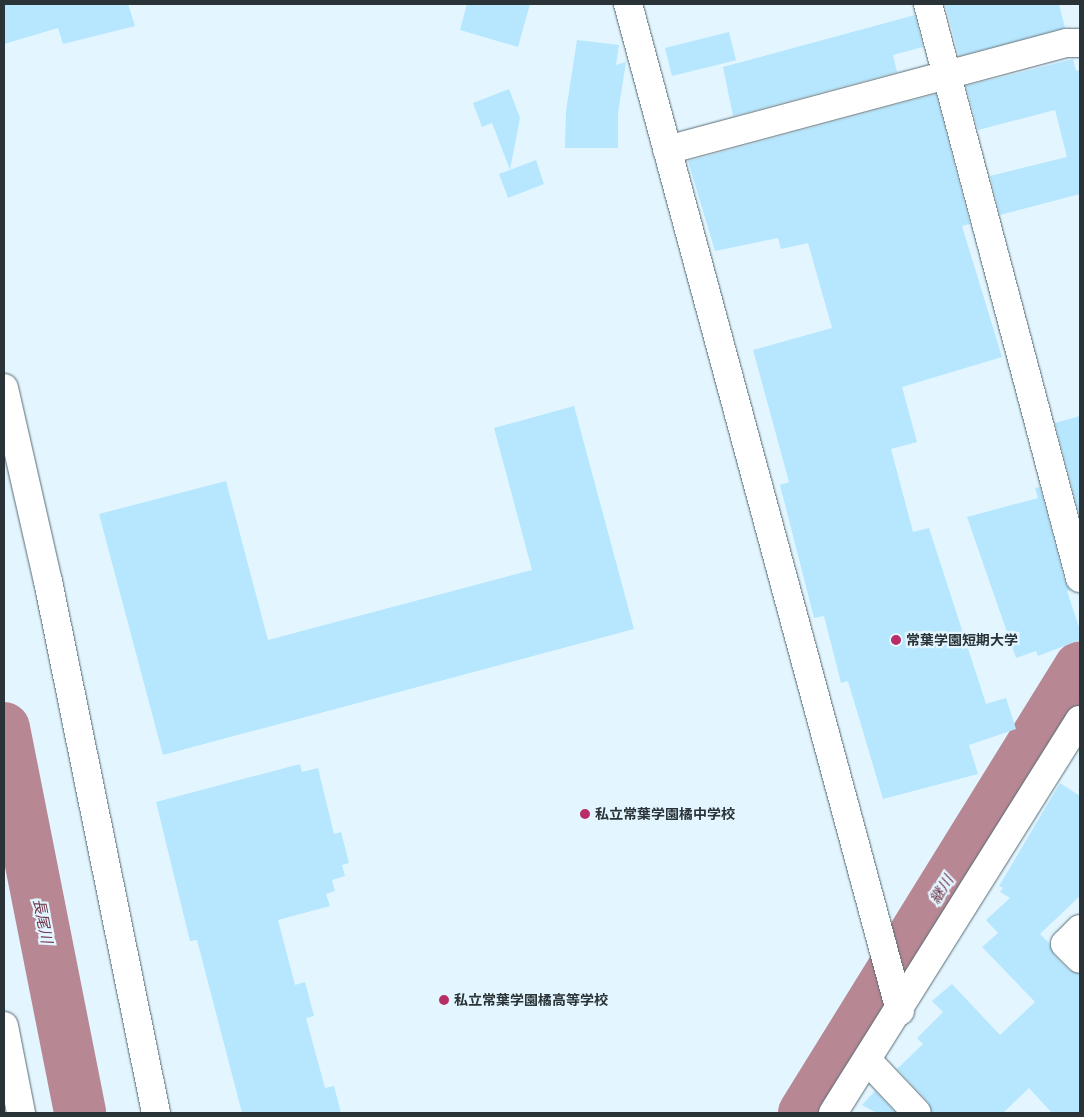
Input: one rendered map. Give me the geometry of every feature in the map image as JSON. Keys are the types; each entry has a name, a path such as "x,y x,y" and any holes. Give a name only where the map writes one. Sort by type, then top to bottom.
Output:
{"street":[{"path":"628,4 900,1011"},
{"path":"928,4 1080,578"},
{"path":"667,150 947,74 1067,43 1080,43"},
{"path":"4,388 48,581 156,1113"},
{"path":"833,1113 900,1011 1080,720"},
{"path":"1080,929 1065,944 1080,959"},
{"path":"4,1026 21,1113"},
{"path":"868,1061 917,1113"}],"building":[{"path":"4,4 128,4 135,26 63,44 58,28 4,44"},
{"path":"467,4 530,4 518,47 460,30"},
{"path":"945,4 1059,4 1065,28 959,56"},
{"path":"915,15 923,47 893,55 897,72 733,116 723,67"},
{"path":"729,32 736,60 672,76 665,48"},
{"path":"577,40 619,45 616,65 626,62 618,113 618,148 565,148 566,111"},
{"path":"1073,59 1076,71 1080,70 1080,194 1000,215 990,176 1067,157 1055,110 978,130 966,86"},
{"path":"509,89 520,118 510,170 492,123 482,127 473,103"},
{"path":"936,94 970,224 962,226 1002,357 902,387 917,442 891,449 913,532 929,528 986,704 1006,698 1016,729 969,745 978,774 883,799 848,681 841,683 824,616 814,618 780,485 789,482 753,350 832,328 808,243 781,249 778,238 715,251 688,161"},
{"path":"536,160 544,184 508,198 499,174"},
{"path":"574,406 634,629 163,755 99,514 226,481 268,640 532,570 494,428"},
{"path":"1080,416 1080,517 1055,423"},
{"path":"1040,487 1065,582 1071,590 1067,591 1080,630 1080,640 1038,656 1036,651 1016,658 967,517 1038,498 1035,488"},
{"path":"300,764 302,772 318,768 334,834 341,832 349,863 342,865 345,876 332,880 335,891 326,894 330,906 278,920 295,985 305,982 314,1016 306,1018 325,1088 334,1086 341,1113 242,1113 197,940 190,941 156,802"},
{"path":"1060,783 1080,796 1080,896 1040,934 1050,944 1054,955 1069,970 1080,974 1080,1113 1052,1113 1029,1088 1003,1113 932,1113 928,1102 897,1069 923,1044 917,1038 943,1012 932,1001 952,984 1000,1035 1035,1002 982,947 998,933 986,920 1010,898 1000,892 1003,888 999,886"},
{"path":"875,1091 896,1113 877,1113 862,1105"}],"waterway":[{"name":"継川","path":"804,1113 1080,667"},
{"name":"長尾川","path":"4,728 80,1113"}],"place":[{"name":"常葉学園短期大学","path":"896,640"},
{"name":"私立常葉学園橘中学校","path":"585,814"},
{"name":"私立常葉学園橘高等学校","path":"444,1000"}]}
